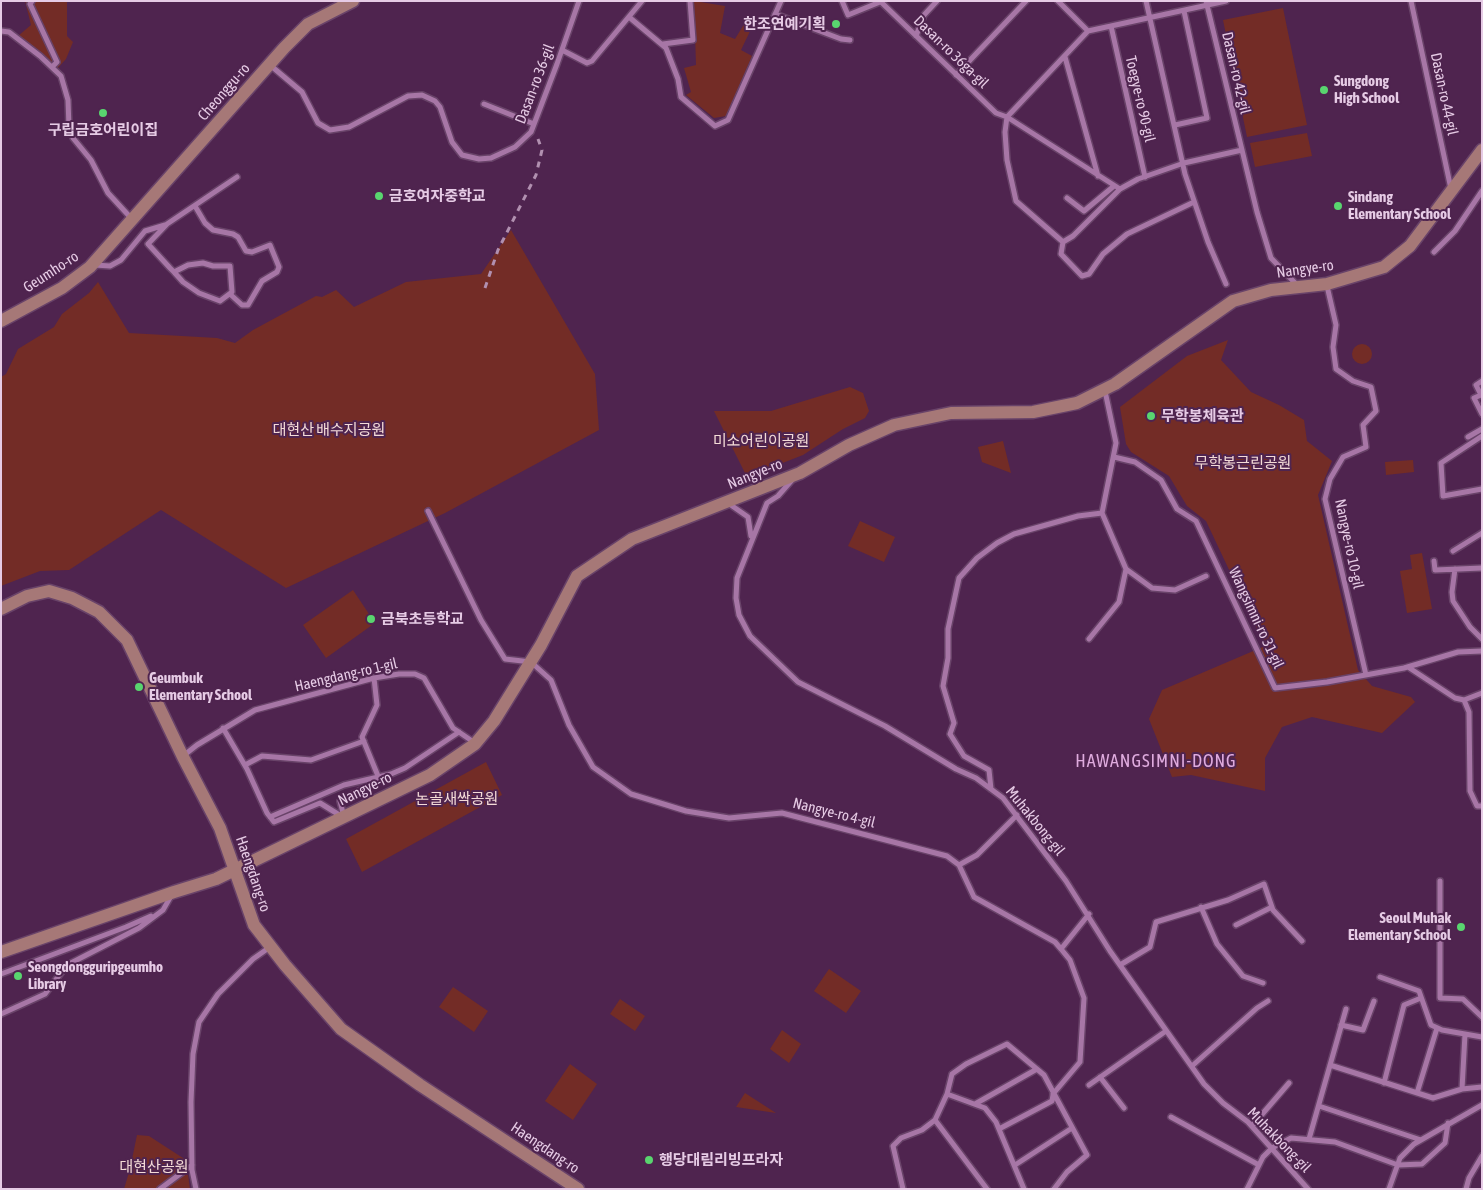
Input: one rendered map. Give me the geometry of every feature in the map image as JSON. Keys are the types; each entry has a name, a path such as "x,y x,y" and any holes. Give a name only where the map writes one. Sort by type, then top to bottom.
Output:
{"main road":[{"name":"Cheonggu-ro","path":"133,221 308,24 353,1"},
{"name":"Nangye-ro","path":"1,952 174,892 216,880 430,775 475,744 494,721 531,662 577,576 632,538 728,503 796,475 849,445 894,424 950,413 1033,412 1077,402 1105,390 1233,301 1272,290 1327,284 1384,268 1410,246 1482,150"},
{"name":"Geumho-ro","path":"1,321 62,288 92,265 133,221"},
{"name":"Haengdang-ro","path":"1,609 27,596 49,591 72,598 99,612 127,640 183,757 220,828 254,925 271,947 341,1029 420,1085 578,1189"}],"street":[{"path":"32,1 30,4 57,62 52,67"},
{"name":"Dasan-ro 36-gil","path":"270,65 302,92 318,123 330,130 349,128 408,96 422,95 435,101 440,107 456,149 462,156 479,159 504,154 515,147 531,132 579,1"},
{"path":"562,50 587,63 592,61 642,1"},
{"path":"663,44 692,40 690,1"},
{"path":"630,17 663,44 678,79 681,97 715,126 728,120 780,1"},
{"path":"842,1 848,15 880,2"},
{"path":"916,36 924,15 937,1"},
{"path":"956,75 1026,1"},
{"path":"1058,1 1088,31"},
{"path":"1146,1 1185,174 1226,284"},
{"path":"1063,242 1016,201 1007,160 1005,132 1007,118 1088,31 1184,10 1207,3 1226,1"},
{"name":"Dasan-ro 44-gil","path":"1411,1 1452,192"},
{"name":"Dasan-ro 36ga-gil","path":"880,2 996,113 1007,118"},
{"name":"Dasan-ro 42-gil","path":"1207,3 1242,150 1272,258 1299,286"},
{"path":"1175,125 1207,118 1184,10"},
{"path":"775,14 841,39 850,40"},
{"name":"Toegye-ro 90-gil","path":"1111,26 1145,177"},
{"path":"1,32 9,32 61,76 68,100 69,127 73,138 91,160 108,193 133,221"},
{"path":"1064,57 1098,176"},
{"path":"484,104 534,124"},
{"path":"1007,118 1117,188"},
{"path":"1067,198 1084,211 1117,188 1145,177 1184,163 1242,150"},
{"path":"231,293 220,302 213,300 183,282 148,244 167,224 237,177"},
{"path":"1117,188 1073,236 1063,242 1061,254 1082,276 1089,274 1103,254 1127,234 1194,202"},
{"path":"1434,252 1455,231 1482,191"},
{"path":"174,272 188,265 203,263 230,266 231,293 242,305 248,305 262,281 276,272 279,267 270,245 252,252 246,251 234,234 213,230 205,223 195,206"},
{"path":"92,265 110,266 122,260 146,231 167,224"},
{"name":"Nangye-ro 10-gil","path":"1327,284 1336,325 1332,347 1336,368 1352,381 1371,387 1376,411 1363,425 1366,447 1343,457 1330,479 1325,499 1366,675"},
{"path":"1482,381 1476,386 1481,395 1474,398 1482,414"},
{"path":"1105,390 1116,443 1102,513 1126,569 1152,588 1175,590 1206,576"},
{"path":"1468,437 1482,429"},
{"path":"1482,436 1441,462 1443,496 1482,489"},
{"name":"Wangsimni-ro 31-gil","path":"1114,457 1135,462 1161,480 1177,509 1196,521 1275,688 1408,667 1458,652 1482,651"},
{"name":"Muhakbong-gil","path":"796,475 778,496 767,503 737,578 736,598 739,615 750,636 762,650 798,682 885,726 1003,798 1089,914 1120,965 1204,1084 1223,1103 1252,1126 1308,1189"},
{"path":"728,503 748,517 751,540"},
{"path":"428,511 481,620 505,659 531,662"},
{"path":"991,789 989,770 964,756 950,734 954,723 943,686 948,658 948,630 959,578 977,558 997,543 1014,534 1078,516 1102,513"},
{"path":"1452,551 1482,533"},
{"path":"1434,561 1435,570 1482,568"},
{"path":"1089,639 1119,602 1126,569"},
{"path":"1455,569 1452,592 1453,601 1470,627 1482,639"},
{"name":"Nangye-ro 4-gil","path":"531,662 551,680 569,725 593,767 630,794 686,811 729,818 782,813 947,856 959,865"},
{"path":"1408,667 1455,698 1464,700 1482,693"},
{"name":"Haengdang-ro 1-gil","path":"183,757 197,745 255,710 374,678 400,674 414,674 424,678 453,728 475,744"},
{"path":"374,678 377,705 362,732 378,776"},
{"path":"1464,700 1469,712 1470,791 1477,806 1482,806"},
{"path":"224,728 274,822 283,820 320,803 344,817"},
{"path":"344,817 340,801 421,758 459,732"},
{"path":"245,765 262,756 311,760 364,741"},
{"path":"270,817 344,785 391,774"},
{"path":"999,1129 1052,1101 1053,1094 1080,1062 1084,998 1070,960 1055,942 974,897 959,865 977,855 1017,816"},
{"path":"1440,881 1440,998 1463,999 1482,1017"},
{"path":"1120,965 1150,947 1156,922 1228,900 1264,884 1272,907 1302,941"},
{"path":"1,1014 46,994 67,965 139,928 163,910 174,892"},
{"path":"1201,907 1217,944 1243,976 1264,983"},
{"path":"1236,925 1272,907"},
{"path":"1,974 126,927 163,910"},
{"path":"1060,949 1089,914"},
{"path":"196,1189 192,1165 191,1094 193,1054 198,1022 218,994 253,959 271,947"},
{"path":"1380,977 1419,991 1430,1025 1482,1037"},
{"path":"1384,1083 1404,1005 1421,998"},
{"path":"1192,1066 1257,1008 1268,1001"},
{"path":"1341,1025 1362,1030 1374,1001"},
{"path":"1309,1139 1346,1008"},
{"path":"1417,1093 1437,1028"},
{"path":"1089,1085 1166,1030"},
{"path":"1462,1089 1465,1034"},
{"path":"903,1189 893,1146 901,1138 922,1130 935,1120 947,1094 952,1074 966,1064 1007,1044 1044,1075 1087,1155 1066,1172 1055,1189"},
{"path":"1330,1065 1433,1098 1462,1089 1482,1087"},
{"path":"975,1104 1037,1069"},
{"path":"1100,1077 1124,1108"},
{"path":"1252,1126 1289,1083"},
{"path":"947,1094 985,1108 999,1129 1024,1189"},
{"path":"1319,1106 1421,1140"},
{"path":"1389,1189 1400,1158 1421,1140 1448,1123 1481,1107"},
{"path":"1171,1117 1259,1165"},
{"path":"935,1120 987,1189"},
{"path":"1247,1189 1263,1157 1272,1148 1291,1138 1335,1142 1398,1165 1422,1164 1445,1143 1448,1123"},
{"path":"1015,1165 1072,1128"},
{"path":"1466,1189 1469,1178 1482,1156"},
{"path":"160,1189 192,1165"}],"green space":[{"path":"25,1 67,1 67,36 73,42 66,59 57,69 42,53 18,36 31,25"},
{"path":"694,1 725,6 720,33 735,39 746,21 753,25 741,50 752,56 726,116 714,118 686,95 691,92 684,68 696,65"},
{"path":"1283,8 1307,125 1247,137 1223,20"},
{"path":"1307,133 1312,156 1255,167 1250,143"},
{"name":"대현산 배수지공원","path":"511,230 595,374 599,430 445,513 286,588 161,510 69,570 40,571 1,586 1,377 6,374 18,349 54,327 62,314 89,293 98,282 129,333 217,338 235,343 253,330 316,296 322,297 336,290 354,307 406,282 481,274"},
{"name":"무학봉근린공원","path":"1228,340 1221,360 1251,392 1279,405 1304,420 1307,441 1332,461 1318,495 1358,670 1372,686 1411,697 1415,702 1382,733 1312,717 1282,727 1265,758 1265,791 1191,775 1172,777 1149,719 1162,690 1265,646 1206,521 1187,506 1169,476 1131,452 1126,444 1120,407 1187,356"},
{"path":"1362,344 1369,347 1372,354 1369,361 1362,364 1355,361 1352,354 1355,347"},
{"name":"미소어린이공원","path":"850,387 863,393 869,411 865,418 843,429 803,455 747,477 714,411 771,411"},
{"path":"1003,441 1011,473 982,462 978,447"},
{"path":"1413,460 1414,472 1386,475 1385,462"},
{"path":"860,521 895,537 884,562 848,546"},
{"path":"1422,553 1432,609 1407,613 1400,571 1412,569 1410,555"},
{"path":"353,590 375,623 326,658 303,625"},
{"name":"논골새싹공원","path":"486,762 502,795 362,872 346,839"},
{"path":"829,969 861,991 846,1013 814,991"},
{"path":"453,987 488,1011 474,1032 439,1007"},
{"path":"620,999 645,1016 635,1031 610,1014"},
{"path":"782,1030 801,1044 789,1063 770,1049"},
{"path":"570,1064 597,1084 573,1120 545,1101"},
{"path":"745,1093 776,1113 736,1107"},
{"name":"대현산공원","path":"137,1135 149,1136 186,1160 190,1189 124,1189"}],"railway":[{"path":"485,288 498,250 536,175 542,150 538,139"}],"place":[{"name":"한조연예기획","path":"836,24"},
{"name":"Sungdong High School","path":"1324,90"},
{"name":"구립금호어린이집","path":"103,113"},
{"name":"금호여자중학교","path":"379,196"},
{"name":"Sindang Elementary School","path":"1338,206"},
{"name":"무학봉체육관","path":"1151,416"},
{"name":"금북초등학교","path":"371,619"},
{"name":"Geumbuk Elementary School","path":"139,687"},
{"name":"Seoul Muhak Elementary School","path":"1461,927"},
{"name":"Seongdongguripgeumho Library","path":"18,976"},
{"name":"행당대림리빙프라자","path":"649,1160"}],"district":[{"name":"HAWANGSIMNI-DONG","path":"1156,761"}]}
